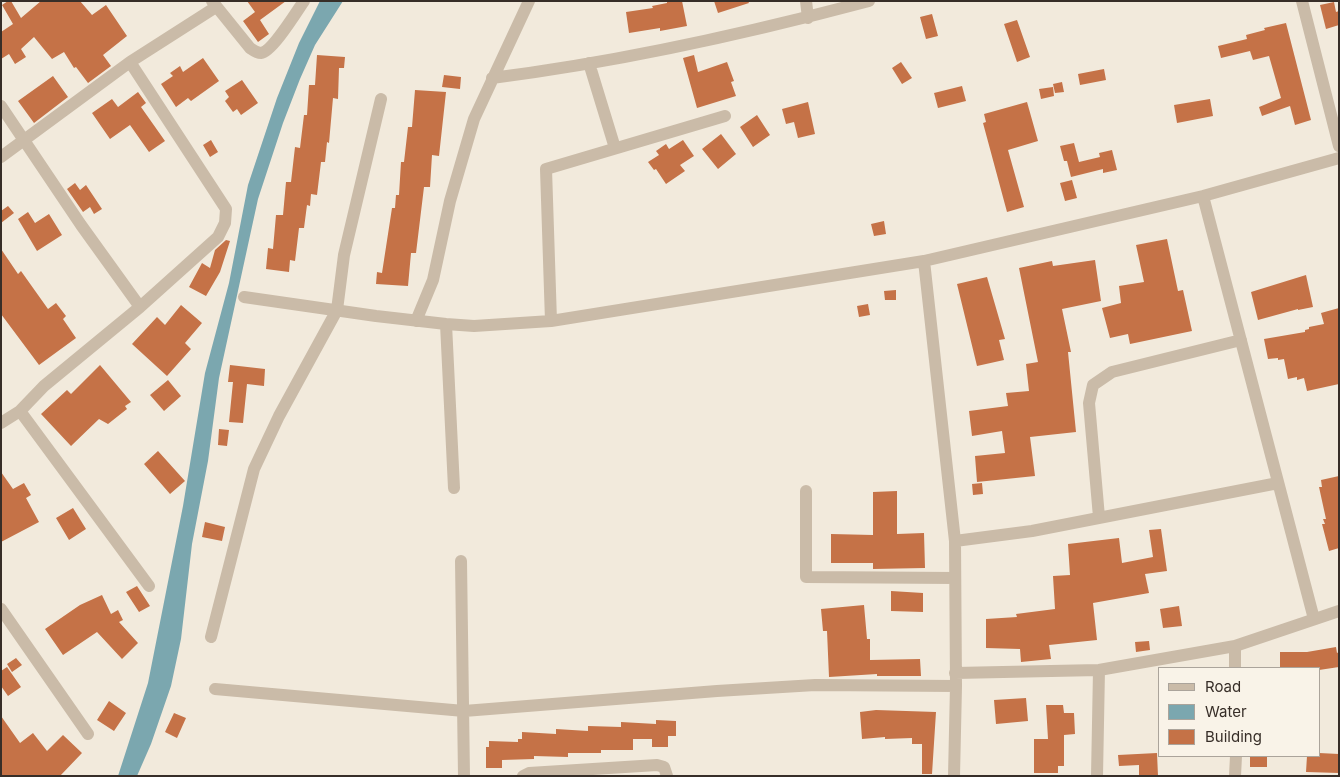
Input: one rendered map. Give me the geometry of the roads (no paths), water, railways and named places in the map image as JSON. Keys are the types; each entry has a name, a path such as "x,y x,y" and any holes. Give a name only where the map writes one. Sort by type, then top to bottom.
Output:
{"street":[{"path":"1,157 130,62 214,4 250,48 255,52 261,53 266,51 274,42 304,1"},
{"path":"416,321 433,280 450,201 474,119 529,1"},
{"path":"806,1 808,18"},
{"path":"492,78 540,72 655,52 808,18 869,1"},
{"path":"1302,1 1339,146"},
{"path":"1,423 20,411 44,386 140,307 218,237 225,223 226,209 130,62"},
{"path":"589,63 615,148"},
{"path":"212,637 254,470 279,416 336,310 344,255 381,99"},
{"path":"1,106 81,225 140,307"},
{"path":"551,321 546,169 725,116"},
{"path":"244,297 446,324 474,326 551,321 924,261 1203,196 1339,158"},
{"path":"1203,196 1314,619"},
{"path":"924,261 955,541 956,686 954,776"},
{"path":"446,324 454,488"},
{"path":"1099,517 1089,404 1093,385 1112,372 1241,340"},
{"path":"20,411 149,586"},
{"path":"955,541 1032,531 1278,483"},
{"path":"806,490 806,577 955,578"},
{"path":"461,561 464,776"},
{"path":"1,609 88,734"},
{"path":"955,673 1099,670 1235,646 1339,611"},
{"path":"1235,646 1235,667"},
{"path":"1097,776 1099,670"},
{"path":"215,689 464,711 815,685 956,686"},
{"path":"1235,776 1236,757"},
{"path":"523,776 529,773 656,765 664,767 667,776"}],"water":[{"path":"320,1 343,1 315,45 300,79 283,123 258,199 219,378 208,461 192,544 181,639 171,686 151,744 137,776 118,776 148,683 183,506 205,373 229,283 248,185 277,98 299,43"}]}
